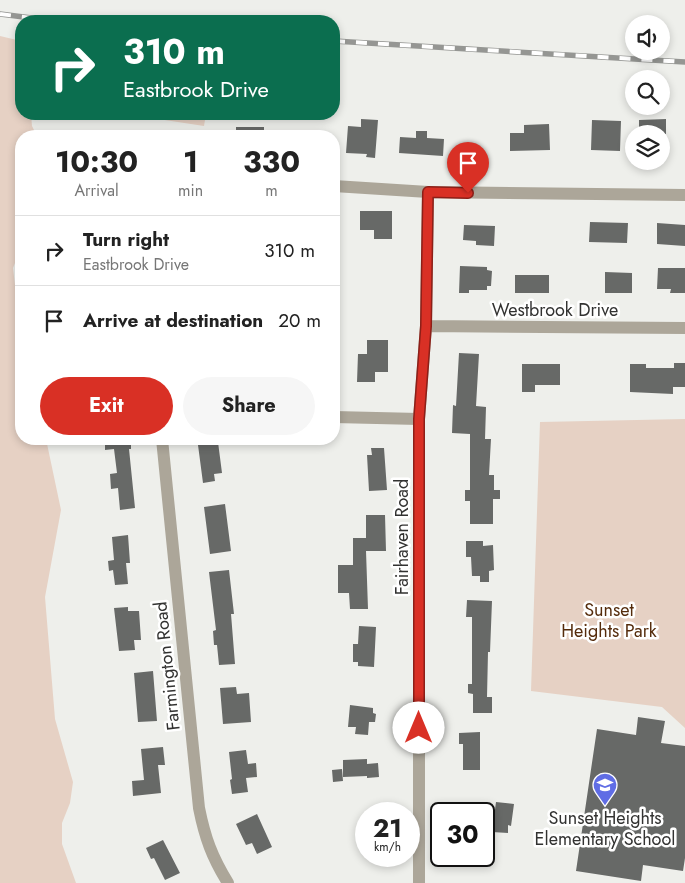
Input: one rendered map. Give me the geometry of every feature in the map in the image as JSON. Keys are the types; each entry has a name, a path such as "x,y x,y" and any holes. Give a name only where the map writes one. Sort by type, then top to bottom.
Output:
{"street":[{"path":"340,186 428,192 685,196"},
{"name":"Fairhaven Road","path":"419,883 419,419 426,326 428,192"},
{"name":"Westbrook Drive","path":"426,326 685,328"},
{"path":"340,417 419,419"},
{"name":"Farmington Road","path":"163,445 199,808 204,835 214,860 228,883"}],"green space":[{"path":"0,36 15,40 15,120 32,120 34,130 15,130 15,263 13,268 15,285 15,445 47,445 61,510 45,597 55,719 73,782 70,803 62,823 62,844 76,883 0,883"},
{"path":"165,120 205,120 204,126"},
{"name":"Sunset Heights Park","path":"685,419 685,728 662,707 531,691 540,422"}],"building":[{"path":"361,119 378,120 375,158 366,157 367,154 346,153 348,126 361,127"},
{"path":"666,119 666,125 639,125 639,120"},
{"path":"592,120 621,121 620,151 591,150"},
{"path":"549,124 550,150 510,151 510,133 524,133 524,125"},
{"path":"236,127 264,127 264,130 236,130"},
{"path":"416,131 427,131 427,138 444,139 443,156 399,153 400,137 416,138"},
{"path":"360,211 392,211 392,239 374,239 374,230 360,230"},
{"path":"590,222 628,223 627,243 589,242"},
{"path":"657,223 685,225 685,246 657,244"},
{"path":"464,225 495,226 494,246 476,245 476,241 463,240"},
{"path":"460,266 487,267 487,270 492,271 491,286 487,286 487,290 469,290 469,293 459,293"},
{"path":"658,268 685,268 685,293 670,293 671,289 657,289"},
{"path":"605,272 632,273 632,293 605,293"},
{"path":"515,275 549,275 549,293 515,293"},
{"path":"367,340 388,340 388,372 375,372 375,382 357,382 358,354 367,354"},
{"path":"459,353 479,354 476,406 486,407 485,439 491,439 489,475 494,475 494,490 500,490 500,499 493,499 493,524 470,524 470,501 465,501 465,490 470,490 470,434 452,433 453,405 456,406"},
{"path":"674,363 685,363 685,387 673,387 673,394 630,392 630,364 646,364 646,368 674,368"},
{"path":"522,364 560,364 560,385 535,385 535,392 522,392"},
{"path":"105,445 131,445 131,449 129,449 135,508 120,510 118,488 111,489 110,474 117,473 114,449 105,450"},
{"path":"198,445 218,445 222,473 214,474 215,481 203,483"},
{"path":"371,448 384,448 387,490 369,491 367,455 372,455"},
{"path":"225,504 231,551 210,554 204,507"},
{"path":"366,515 385,515 386,551 366,551 368,609 350,609 349,593 338,593 338,565 353,565 353,538 366,538"},
{"path":"128,535 130,563 126,563 128,584 115,585 113,570 109,571 108,561 114,560 112,537"},
{"path":"466,541 483,541 483,546 493,545 494,570 489,571 489,582 480,582 480,576 472,576 471,557 466,557"},
{"path":"229,570 234,614 231,614 235,664 219,665 217,645 214,645 213,631 216,630 209,572"},
{"path":"467,600 492,601 487,697 492,697 492,713 473,713 473,694 468,693 468,684 472,684 472,617 466,617"},
{"path":"128,607 128,611 139,611 141,640 134,640 135,650 119,651 114,608"},
{"path":"359,626 376,627 374,667 358,666 358,662 353,662 353,644 358,644"},
{"path":"153,671 157,721 138,722 134,673"},
{"path":"236,687 237,694 249,693 251,722 223,724 220,688"},
{"path":"350,705 373,708 373,713 376,714 375,722 369,722 368,735 355,734 356,727 348,727"},
{"path":"638,717 665,721 661,743 685,746 685,858 683,871 643,865 641,881 576,871 597,729 636,735"},
{"path":"480,732 480,770 463,770 463,744 459,744 459,733"},
{"path":"163,747 165,765 158,765 161,793 133,796 132,781 144,780 141,749"},
{"path":"246,750 248,764 256,763 257,777 246,778 248,792 232,794 229,752"},
{"path":"367,759 367,764 378,763 379,777 343,777 343,760"},
{"path":"342,769 343,781 333,782 332,770"},
{"path":"496,802 514,804 511,826 508,825 508,833 495,832"},
{"path":"257,814 272,847 257,854 252,843 246,845 236,824"},
{"path":"163,840 180,873 165,880 154,858 151,859 146,848"}],"railway":[{"path":"0,14 15,16"},
{"path":"340,41 685,62"}],"place":[{"name":"Sunset Heights Elementary School","path":"605,806"}],"route":[{"path":"419,728 419,419 426,326 428,192 468,193"}]}
